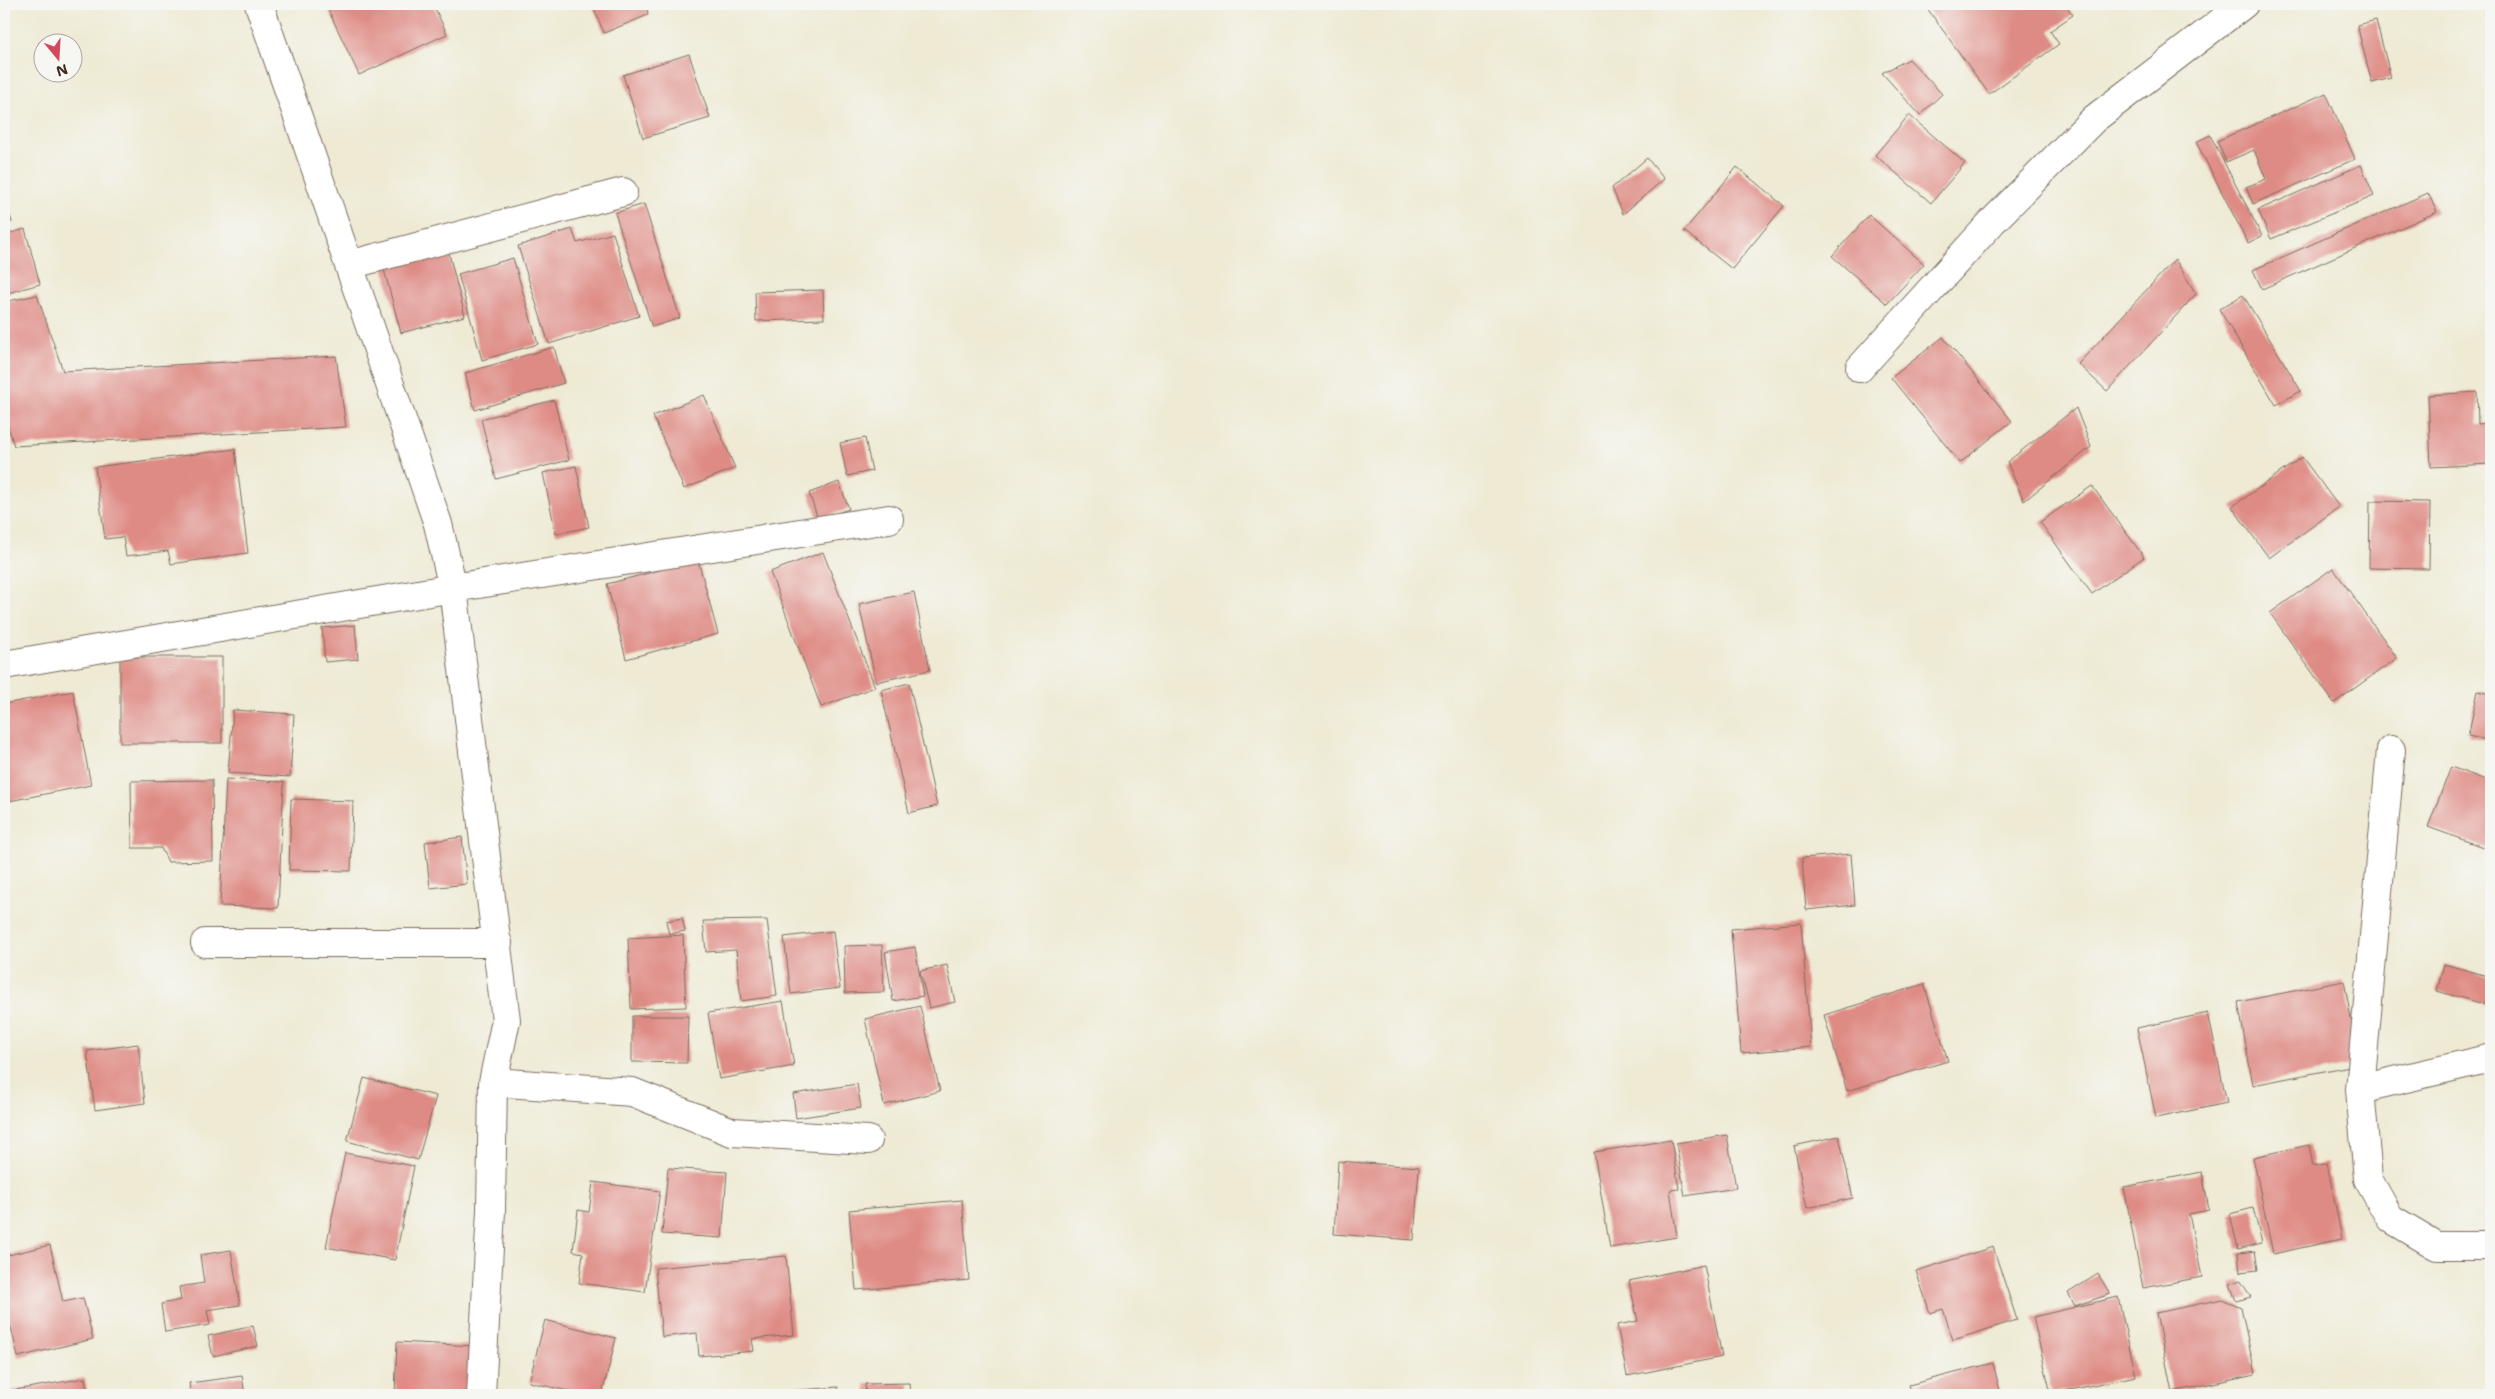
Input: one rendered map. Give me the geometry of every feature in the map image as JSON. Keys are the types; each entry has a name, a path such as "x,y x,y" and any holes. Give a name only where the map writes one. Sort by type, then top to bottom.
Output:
{"street":[{"path":"258,4 438,524 453,588 506,1020 493,1082 492,1211 481,1395"},
{"path":"1860,368 1992,222 2094,119 2244,4"},
{"path":"349,265 623,192"},
{"path":"4,665 453,588 889,520"},
{"path":"2391,750 2360,1089 2368,1179 2390,1218 2437,1246 2491,1246"},
{"path":"205,943 498,943"},
{"path":"2360,1089 2491,1058"},
{"path":"493,1082 632,1092 732,1132 868,1140"}],"building":[{"path":"334,4 433,4 447,34 359,75 327,7"},
{"path":"592,4 656,4 647,8 648,15 604,33"},
{"path":"1924,4 2065,4 2073,15 2050,31 2059,44 1989,94"},
{"path":"2376,20 2391,78 2372,83 2357,25"},
{"path":"689,54 710,118 643,138 623,75"},
{"path":"1909,59 1942,94 1920,115 1882,73"},
{"path":"2326,93 2355,159 2253,204 2246,187 2266,179 2254,150 2226,162 2217,141"},
{"path":"1909,115 1965,163 1931,203 1875,155"},
{"path":"2210,135 2262,236 2248,243 2196,142"},
{"path":"1647,158 1664,179 1623,214 1612,188"},
{"path":"2361,165 2374,196 2271,239 2258,210"},
{"path":"1737,167 1784,206 1732,269 1684,231"},
{"path":"2428,193 2437,212 2262,289 2253,270"},
{"path":"4,196 12,222 4,225"},
{"path":"644,204 680,318 652,327 615,213"},
{"path":"1869,215 1924,264 1887,304 1832,256"},
{"path":"25,229 40,284 4,294 4,235"},
{"path":"572,229 577,243 613,233 639,316 549,344 518,246"},
{"path":"448,250 465,316 401,333 383,266"},
{"path":"513,258 538,344 482,360 458,274"},
{"path":"2175,259 2196,294 2107,391 2078,364"},
{"path":"823,290 824,319 756,321 755,292"},
{"path":"37,295 63,371 336,356 346,427 14,446 4,413 4,302"},
{"path":"2243,295 2301,391 2276,405 2219,309"},
{"path":"1943,337 2012,421 1960,463 1891,378"},
{"path":"554,347 564,383 475,410 465,373"},
{"path":"2477,392 2478,424 2490,423 2491,464 2431,467 2428,395"},
{"path":"704,395 735,468 684,489 653,416"},
{"path":"554,400 569,460 496,479 481,419"},
{"path":"2076,408 2091,447 2024,501 2007,462"},
{"path":"865,438 872,471 847,476 840,443"},
{"path":"235,449 248,553 171,564 168,551 126,556 123,537 105,539 95,467"},
{"path":"2302,457 2339,507 2269,558 2232,507"},
{"path":"576,466 589,527 556,534 543,473"},
{"path":"839,482 849,509 818,519 809,493"},
{"path":"2092,486 2144,557 2092,594 2040,522"},
{"path":"2370,501 2430,502 2429,569 2369,568"},
{"path":"823,552 875,687 821,707 770,572"},
{"path":"698,560 718,634 626,659 607,584"},
{"path":"2333,568 2397,658 2334,703 2270,613"},
{"path":"914,592 930,670 876,682 859,604"},
{"path":"355,625 358,659 325,662 322,628"},
{"path":"120,657 222,657 222,743 120,743"},
{"path":"909,683 937,806 909,813 881,690"},
{"path":"73,691 91,785 4,802 4,704"},
{"path":"2478,691 2491,694 2491,741 2468,736"},
{"path":"233,710 294,714 290,777 228,773"},
{"path":"2451,767 2491,782 2491,850 2428,827"},
{"path":"226,779 284,782 278,908 220,906"},
{"path":"212,780 213,861 168,862 161,848 132,848 131,781"},
{"path":"291,799 353,801 351,871 289,870"},
{"path":"462,837 467,884 430,888 425,842"},
{"path":"1851,854 1855,905 1806,910 1802,858"},
{"path":"682,918 685,931 669,934 666,921"},
{"path":"767,920 777,996 741,1001 736,950 706,952 703,921"},
{"path":"1801,923 1811,1047 1741,1053 1731,929"},
{"path":"833,931 840,988 791,994 784,937"},
{"path":"683,935 686,1007 631,1009 628,938"},
{"path":"882,945 884,992 845,993 844,946"},
{"path":"915,947 923,996 893,1001 885,952"},
{"path":"2444,964 2491,977 2491,1006 2437,991"},
{"path":"947,965 955,1002 929,1008 920,971"},
{"path":"2344,981 2360,1064 2253,1085 2238,1002"},
{"path":"1924,984 1948,1061 1847,1091 1824,1015"},
{"path":"783,1001 794,1066 719,1079 708,1013"},
{"path":"920,1006 940,1091 884,1105 865,1019"},
{"path":"2208,1013 2227,1103 2156,1118 2137,1028"},
{"path":"632,1016 688,1016 687,1063 632,1062"},
{"path":"138,1044 145,1103 95,1110 87,1051"},
{"path":"364,1078 436,1096 418,1160 347,1141"},
{"path":"857,1084 861,1108 796,1118 793,1094"},
{"path":"1727,1135 1736,1188 1685,1196 1676,1143"},
{"path":"1839,1136 1853,1198 1807,1208 1794,1146"},
{"path":"1671,1140 1679,1189 1670,1190 1677,1237 1610,1248 1594,1152"},
{"path":"2309,1145 2313,1166 2327,1163 2342,1239 2273,1254 2253,1157"},
{"path":"345,1153 414,1166 395,1260 326,1247"},
{"path":"1338,1161 1419,1167 1414,1240 1334,1234"},
{"path":"668,1168 727,1172 722,1238 662,1234"},
{"path":"2202,1172 2209,1210 2189,1214 2202,1277 2143,1288 2124,1187"},
{"path":"593,1182 660,1191 645,1292 579,1283 583,1253 573,1251 578,1210 589,1212"},
{"path":"962,1200 969,1280 856,1290 849,1210"},
{"path":"2253,1208 2262,1243 2238,1249 2230,1214"},
{"path":"50,1245 63,1302 83,1298 93,1339 18,1357 4,1297 4,1256"},
{"path":"1993,1247 2017,1320 1953,1340 1943,1309 1930,1313 1916,1271"},
{"path":"231,1250 240,1305 207,1310 210,1325 165,1332 161,1304 181,1300 179,1287 204,1283 200,1255"},
{"path":"2255,1251 2258,1270 2240,1272 2238,1253"},
{"path":"786,1256 794,1335 752,1339 754,1351 699,1356 697,1333 662,1337 655,1268"},
{"path":"1704,1265 1722,1357 1627,1376 1617,1325 1638,1321 1629,1281"},
{"path":"2098,1274 2110,1294 2075,1306 2068,1293"},
{"path":"2240,1280 2251,1297 2236,1301 2230,1284"},
{"path":"2118,1297 2136,1376 2051,1394 2033,1317"},
{"path":"2222,1299 2241,1307 2255,1374 2172,1392 2156,1313"},
{"path":"545,1320 616,1338 602,1395 585,1395 529,1382"},
{"path":"253,1326 258,1346 213,1356 208,1336"},
{"path":"397,1342 475,1346 473,1395 395,1395"},
{"path":"1993,1363 2001,1395 1912,1395 1909,1385"},
{"path":"242,1376 245,1395 191,1395 189,1383"},
{"path":"85,1378 88,1395 4,1395 4,1392"},
{"path":"909,1383 910,1395 866,1395 865,1384"},
{"path":"838,1387 839,1395 774,1395 774,1392"}]}
